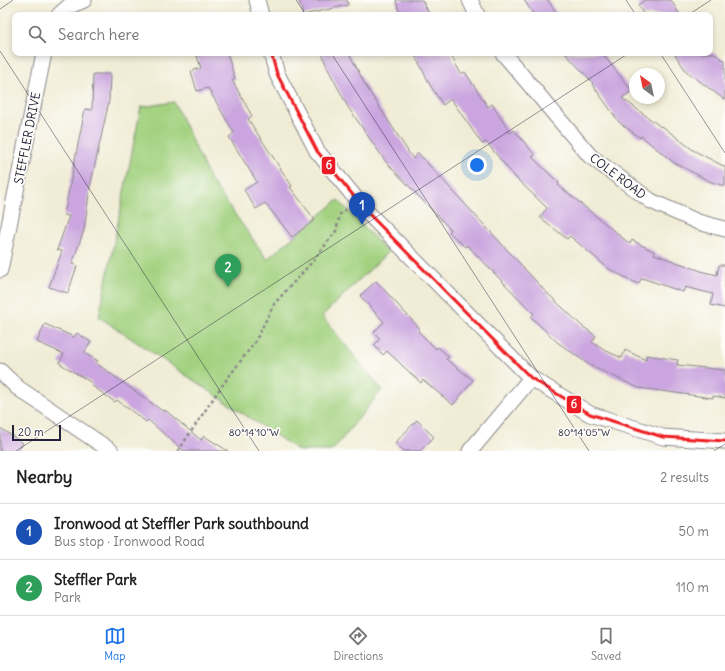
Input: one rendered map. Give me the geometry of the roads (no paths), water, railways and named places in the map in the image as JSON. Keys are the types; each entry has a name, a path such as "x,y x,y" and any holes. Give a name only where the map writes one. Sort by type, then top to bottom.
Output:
{"street":[{"path":"62,12 69,6 84,0"},
{"path":"256,0 260,12"},
{"path":"470,0 476,12"},
{"name":"STEFFLER DRIVE","path":"0,270 43,56"},
{"path":"272,56 277,74 317,151 366,211 531,378 590,414 663,436 725,441"},
{"name":"COLE ROAD","path":"506,56 590,156 651,201 698,222 725,229"},
{"path":"0,371 18,388 111,451"},
{"path":"470,451 531,378"}],"place":[{"name":"Ironwood at Steffler Park southbound","path":"362,225"},
{"name":"Steffler Park","path":"228,287"}]}
